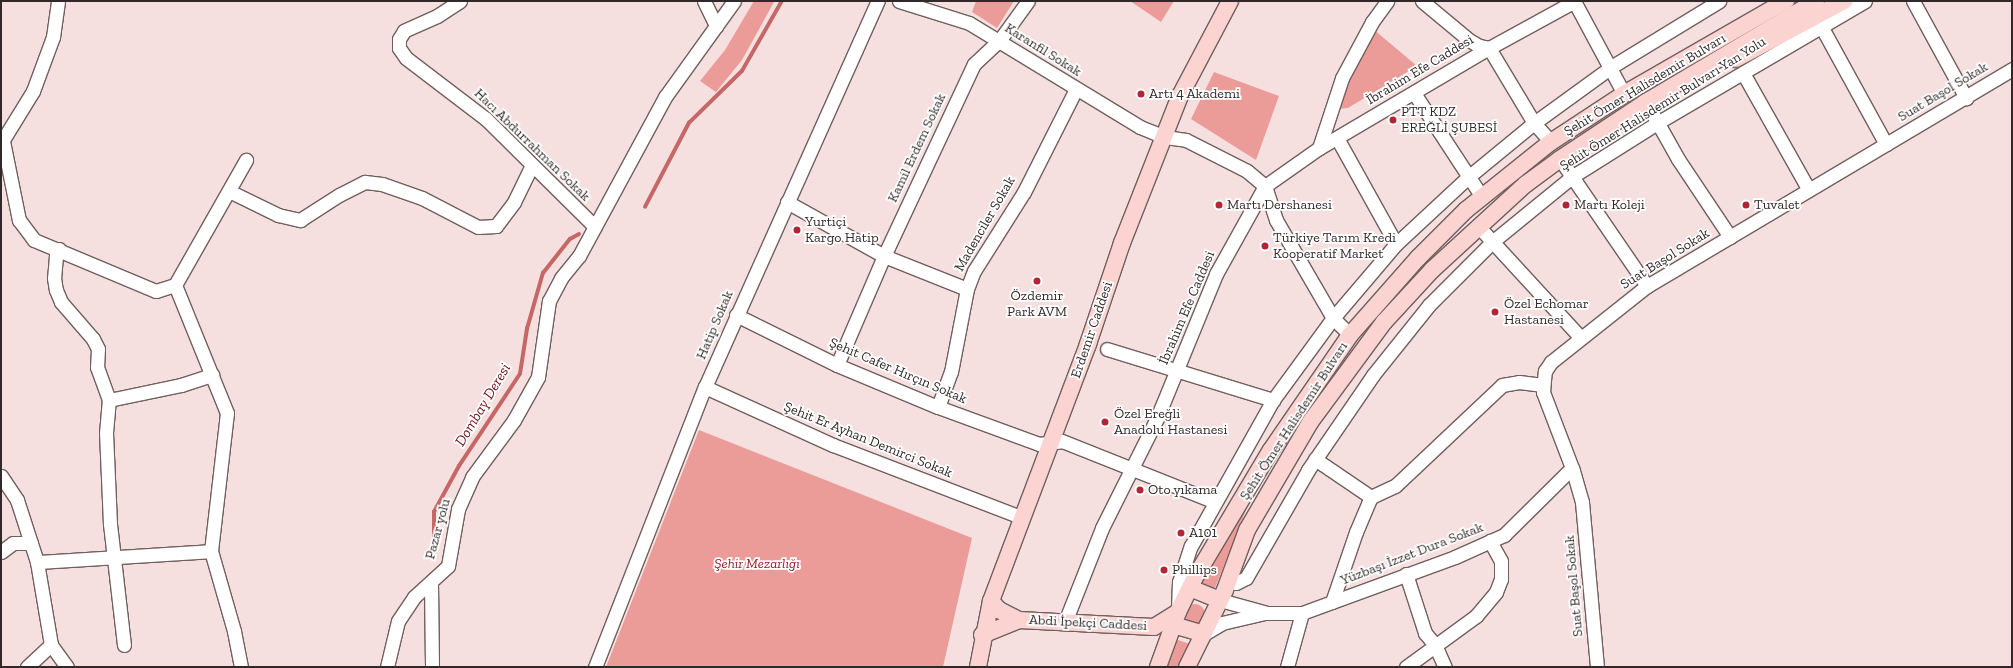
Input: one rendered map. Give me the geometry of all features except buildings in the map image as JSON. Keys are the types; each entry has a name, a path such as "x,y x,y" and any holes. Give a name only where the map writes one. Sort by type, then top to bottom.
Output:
{"main road":[{"name":"Erdemir Caddesi","path":"978,667 982,635 991,601 1021,517 1051,442 1122,243 1164,137 1198,59 1230,1"},
{"path":"1668,68 1695,45 1764,1"},
{"name":"Şehit Ömer Halisdemir Bulvarı","path":"1158,667 1175,619 1190,588 1271,450 1350,335 1418,258 1482,197 1551,142 1624,94 1786,1"},
{"name":"Şehit Ömer Halisdemir Bulvarı","path":"1679,82 1714,71 1844,1"},
{"name":"Şehit Ömer Halisdemir Bulvarı","path":"1188,665 1220,600 1247,530 1311,422 1384,322 1432,270 1478,226 1526,184 1560,159 1646,102 1814,2"},
{"path":"1190,588 1220,600"},
{"name":"Abdi İpekçi Caddesi","path":"991,601 999,610 1019,620 1154,627 1175,619"},
{"path":"1175,619 1204,634"},
{"name":"Abdi İpekçi Caddesi","path":"982,635 1019,620"}],"street":[{"path":"58,1 53,37 33,91 2,142 19,220 34,240 59,249 156,291 175,285 246,160"},
{"name":"Hacı Abdurrahman Sokak","path":"460,1 437,16 404,32 399,39 399,48 406,58 486,119 595,227"},
{"path":"704,1 716,26"},
{"name":"Pazar yolu","path":"387,667 398,621 414,597 432,583 448,566 458,509 472,477 514,420 538,377 549,301 595,227 665,97 734,1"},
{"name":"Hatip Sokak","path":"594,667 677,464 705,387 878,1"},
{"name":"Karanfil Sokak","path":"900,1 969,23 1076,89 1140,126 1164,137 1186,140 1247,171 1265,186"},
{"name":"Kamil Erdem Sokak","path":"837,365 884,256 974,64 999,41 1028,1"},
{"path":"1319,148 1342,78 1372,22 1387,1"},
{"path":"1422,1 1469,40 1479,46 1489,48 1534,123 1551,142"},
{"path":"1574,1 1611,67 1624,94"},
{"name":"İbrahim Efe Caddesi","path":"1065,622 1102,528 1130,468 1157,418 1216,274 1265,186 1319,148 1489,48 1574,1"},
{"path":"1175,619 1179,582 1192,546 1215,502 1273,400 1333,318 1396,244 1467,178 1534,123 1611,67 1702,5 1720,1"},
{"name":"Şehit Ömer Halisdemir Bulvarı Yan Yolu","path":"1228,581 1236,583 1246,578 1271,530 1315,460 1373,376 1429,305 1492,242 1573,176 1657,123 1820,26 1865,1"},
{"path":"1913,1 1966,98"},
{"path":"1820,26 1886,144"},
{"name":"Suat Başol Sokak","path":"1597,667 1585,523 1572,468 1543,392 1545,371 1551,362 1580,337 1646,286 1966,98 2012,69"},
{"path":"1743,73 1809,190"},
{"name":"Madenciler Sokak","path":"938,406 951,372 967,289 988,248 1024,192 1076,89"},
{"path":"1414,93 1467,178 1482,197"},
{"path":"1646,102 1657,123 1730,237"},
{"path":"1337,138 1396,244"},
{"path":"1560,159 1573,176 1646,286"},
{"path":"229,191 278,215 300,220 339,195 365,182 422,198 478,226 496,226 514,202 532,165"},
{"path":"1265,186 1276,220 1333,318 1350,335"},
{"path":"787,202 884,256 967,289"},
{"path":"1478,226 1580,337"},
{"path":"59,249 56,256 54,278 56,290 62,302 93,339 98,349 97,367 109,400 106,433 114,557 124,645"},
{"path":"175,285 227,413 211,551 234,631 241,667"},
{"name":"Şehit Cafer Hırçın Sokak","path":"736,315 837,365 938,406 1039,444 1062,441 1215,502"},
{"path":"1107,349 1273,400"},
{"path":"109,400 181,385 212,375"},
{"path":"1315,460 1371,497 1395,486 1502,385 1519,382 1543,385"},
{"name":"Şehit Er Ayhan Demirci Sokak","path":"705,387 833,445 1021,517"},
{"name":"Yüzbaşı İzzet Dura Sokak","path":"1204,634 1222,623 1267,613 1302,613 1406,574 1455,558 1504,535 1572,468"},
{"path":"1,476 17,500 37,562 51,645 67,667"},
{"name":"Yüzbaşı İzzet Dura Sokak","path":"1332,602 1356,532 1371,497"},
{"path":"1406,667 1476,616 1496,592 1501,579 1501,561 1490,541"},
{"path":"1,552 13,543 31,543"},
{"path":"37,562 211,551"},
{"path":"1406,574 1425,633 1435,646 1445,667"},
{"path":"432,583 432,667"},
{"name":"Yüzbaşı İzzet Dura Sokak","path":"1220,600 1267,613"},
{"path":"1288,667 1302,613"},
{"path":"27,667 51,645"}],"green space":[{"path":"754,1 774,2 742,60 716,92 700,81 725,50"},
{"path":"976,1 1014,1 997,28 972,12"},
{"path":"1130,1 1174,1 1161,22"},
{"path":"1372,28 1417,66 1348,108 1338,109 1338,99"},
{"path":"1214,72 1279,96 1256,160 1191,119"},
{"name":"Şehir Mezarlığı","path":"699,430 972,538 943,667 606,667"},
{"path":"1248,505 1213,593 1199,587 1226,539"},
{"path":"1195,604 1202,607 1205,614 1202,621 1195,624 1188,621 1185,614 1188,607"},
{"path":"1175,639 1190,644 1177,667 1166,667"}],"waterway":[{"name":"Dombay Deresi","path":"645,207 689,123 742,71 782,1"},
{"name":"Dombay Deresi","path":"434,550 434,512 459,466 520,374 527,329 543,273 570,239 579,234"}],"place":[{"name":"Artı 4 Akademi","path":"1141,94"},
{"name":"PTT KDZ EREĞLİ ŞUBESİ","path":"1393,120"},
{"name":"Martı Dershanesi","path":"1219,205"},
{"name":"Martı Koleji","path":"1566,205"},
{"name":"Tuvalet","path":"1746,205"},
{"name":"Yurtiçi Kargo Hatip","path":"797,230"},
{"name":"Türkiye Tarım Kredi Kooperatif Market","path":"1265,246"},
{"name":"Özdemir Park AVM","path":"1037,281"},
{"name":"Özel Echomar Hastanesi","path":"1495,312"},
{"name":"Özel Ereğli Anadolu Hastanesi","path":"1105,422"},
{"name":"Oto yıkama","path":"1140,490"},
{"name":"A101","path":"1181,533"},
{"name":"Phillips","path":"1164,570"}]}
